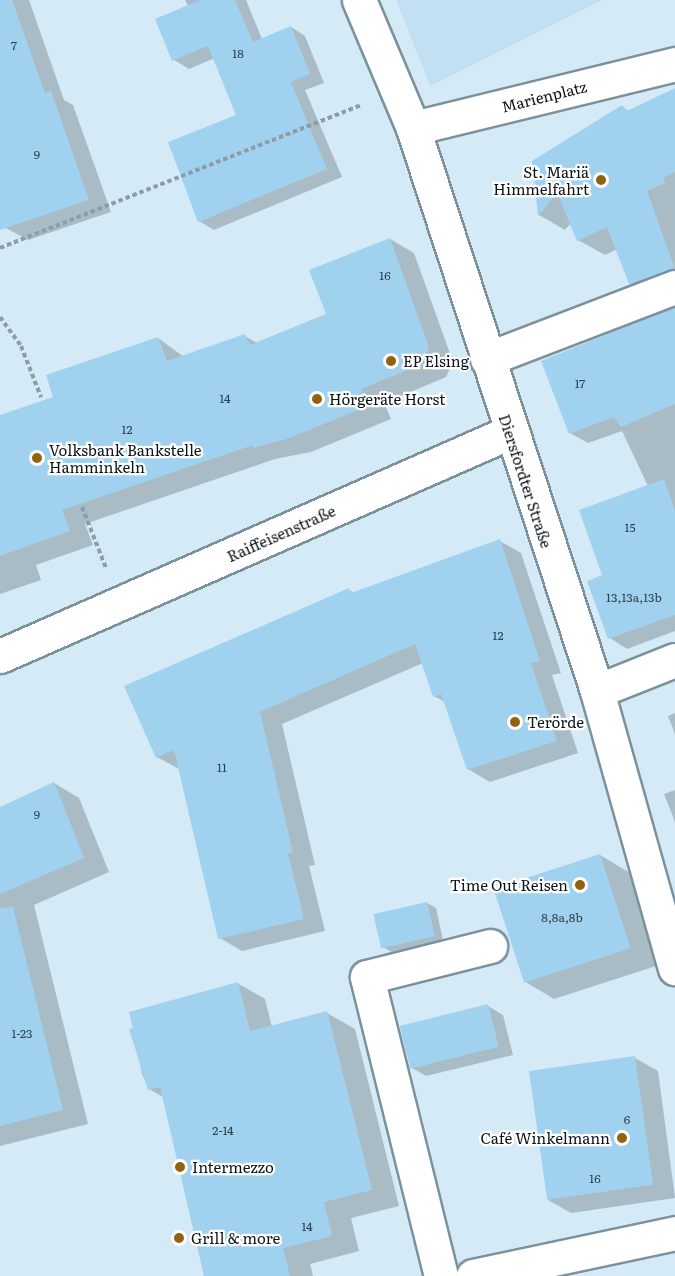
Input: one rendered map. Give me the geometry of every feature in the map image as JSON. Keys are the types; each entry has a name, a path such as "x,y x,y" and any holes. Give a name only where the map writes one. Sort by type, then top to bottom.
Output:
{"street":[{"name":"Diersfordter Straße","path":"359,0 413,128 510,432 597,691 675,968"},
{"name":"Marienplatz","path":"413,128 675,64"},
{"path":"487,359 675,287"},
{"name":"Raiffeisenstraße","path":"0,656 56,643 120,604 510,432"},
{"path":"597,691 675,660"},
{"path":"441,1276 367,977 490,946"},
{"path":"473,1276 675,1233"}],"path":[{"path":"0,248 397,91"},
{"path":"0,317 21,346 41,397"},
{"path":"82,507 120,604"}],"shaded area":[{"path":"396,0 602,0 430,86"}],"building":[{"path":"0,0 12,0 45,93 51,91 89,200 0,230"},
{"path":"200,0 235,0 253,42 291,26 310,74 291,82 327,169 198,222 168,142 236,115 208,46 172,61 155,19"},
{"name":"St. Mariä Himmelfahrt","path":"675,88 675,172 663,178 665,183 647,191 675,269 629,284 607,227 577,241 557,193 538,216 532,161 622,105 627,111"},
{"path":"390,238 429,347 422,364 361,389 368,406 287,439 253,448 253,445 62,510 70,531 0,556 0,415 53,397 46,375 158,337 167,361 245,334 250,345 326,314 309,270"},
{"path":"675,307 675,404 621,427 614,417 569,434 541,361"},
{"path":"664,479 675,511 675,615 608,639 587,581 602,575 579,510"},
{"path":"500,539 540,661 531,663 557,741 467,770 441,694 433,697 415,644 260,712 293,852 288,854 304,919 218,939 174,750 156,758 124,686 349,588 351,593"},
{"path":"54,782 84,858 0,894 0,807"},
{"path":"600,854 631,948 524,983 493,889"},
{"path":"427,902 435,936 381,948 373,914"},
{"path":"13,907 63,1110 0,1126 0,908"},
{"path":"238,982 250,1031 327,1011 372,1190 324,1202 332,1236 283,1248 290,1276 204,1276 160,1087 148,1090 129,1029 133,1028 129,1012"},
{"path":"488,1004 499,1047 410,1069 400,1026"},
{"path":"635,1056 653,1185 547,1200 529,1071"}],"place":[{"name":"St. Mariä Himmelfahrt","path":"601,180"},
{"name":"EP Elsing","path":"391,361"},
{"name":"Hörgeräte Horst","path":"317,399"},
{"name":"Volksbank Bankstelle Hamminkeln","path":"37,458"},
{"name":"Terörde","path":"515,722"},
{"name":"Time Out Reisen","path":"580,885"},
{"name":"Café Winkelmann","path":"622,1138"},
{"name":"Intermezzo","path":"180,1167"},
{"name":"Grill & more","path":"179,1238"}]}
